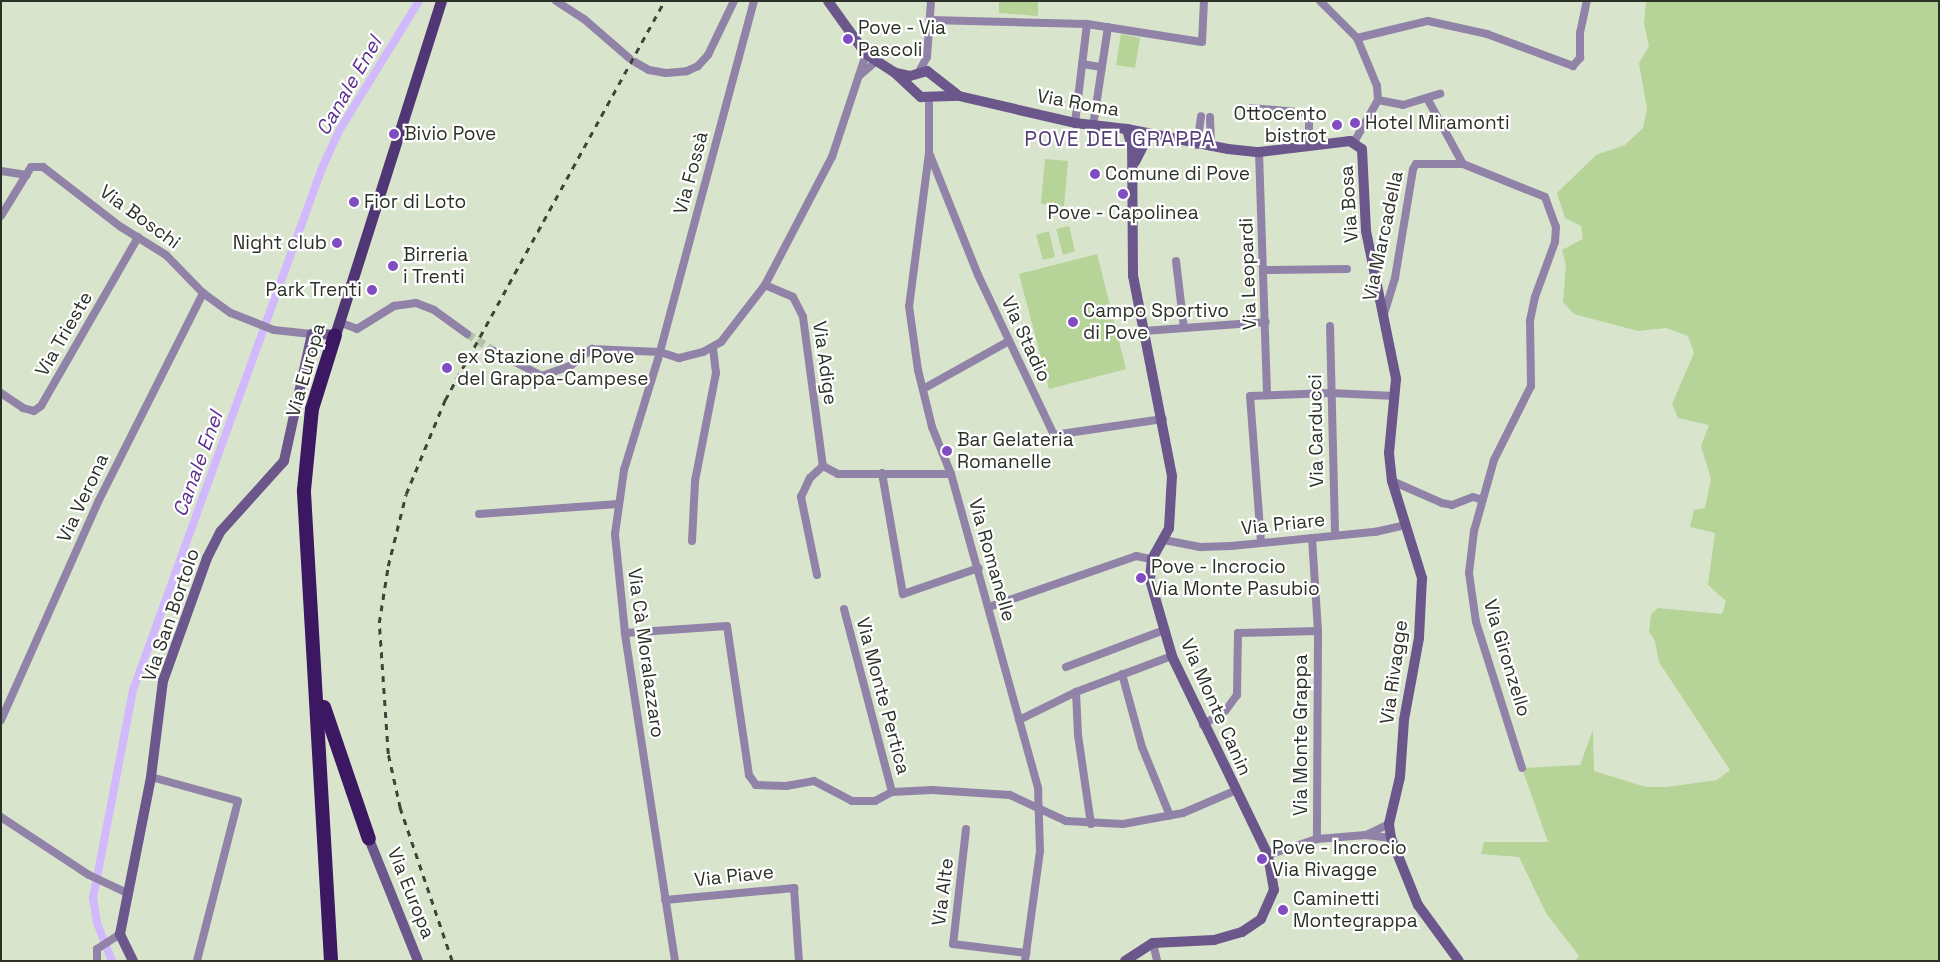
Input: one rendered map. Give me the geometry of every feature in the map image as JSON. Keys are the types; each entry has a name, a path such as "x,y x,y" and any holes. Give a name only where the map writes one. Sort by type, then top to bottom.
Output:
{"highway":[{"name":"Via Europa","path":"316,675 305,528 304,464 312,409 334,335"},
{"path":"316,675 321,750 328,794 332,958"},
{"path":"316,675 336,746 369,839"}],"main road":[{"name":"Via Europa","path":"334,335 441,1"}],"street":[{"path":"556,1 584,19 632,60 649,70 666,73 688,71 698,66 708,55 734,1"},
{"path":"742,47 750,1"},
{"name":"Via Fossà","path":"660,352 754,1"},
{"path":"828,1 866,54 894,72 915,93 927,109"},
{"path":"931,1 927,56 937,88 931,95"},
{"path":"930,20 1047,21 1087,24 1202,42 1204,1"},
{"path":"1320,1 1357,38 1368,57 1378,100 1403,105 1440,94"},
{"path":"1357,38 1428,22 1487,34 1573,66 1580,58 1580,33 1587,1"},
{"path":"1075,123 1087,24"},
{"path":"1093,126 1108,27"},
{"path":"494,351 542,376 570,366 592,349 660,352 679,358 713,348 765,285 832,157 866,54"},
{"path":"915,93 911,82 927,56"},
{"path":"858,77 876,61"},
{"path":"1082,64 1102,67"},
{"path":"894,72 934,76"},
{"name":"Via Roma","path":"934,76 959,96"},
{"name":"Via Roma","path":"915,93 959,96 1075,123 1127,129 1211,147 1259,152 1354,142"},
{"name":"Via Romanelle","path":"931,95 927,109 929,153 910,306 922,389 932,427 951,474 979,568 1038,788 1040,850 1026,957"},
{"path":"1427,98 1463,164"},
{"name":"Via Bosa","path":"1378,100 1354,142 1362,150 1366,231 1384,314"},
{"path":"1251,108 1309,112 1310,147"},
{"path":"1197,144 1200,116"},
{"path":"1210,117 1211,147"},
{"path":"989,607 1136,556 1152,559 1164,540 1172,515 1172,476 1163,420 1133,276 1133,168 1127,129"},
{"path":"1133,168 1149,134"},
{"name":"Via Leopardi","path":"1259,152 1267,395"},
{"name":"Via Stadio","path":"929,153 978,275 1054,435 1163,420"},
{"name":"Via Marcadella","path":"1405,525 1392,481 1390,453 1396,379 1384,314 1401,246 1413,169 1416,164 1425,162 1449,164"},
{"name":"Via Gironzello","path":"1449,164 1463,164 1545,197 1556,226 1555,242 1535,297 1530,321 1531,386 1500,443 1474,531 1468,573 1472,607 1522,768"},
{"name":"Via Boschi","path":"27,175 31,167 43,167 138,237 166,255 203,293 231,313 274,330 334,335"},
{"path":"1,171 27,175 1,216"},
{"name":"Via Trieste","path":"1,394 23,408 34,411 41,406 138,237"},
{"path":"1176,261 1184,328"},
{"path":"1264,270 1347,269"},
{"name":"Via Adige","path":"765,285 793,297 802,317 823,466"},
{"name":"Via Verona","path":"1,720 99,500 203,293"},
{"path":"339,322 357,329 394,306 416,303 434,310 467,334"},
{"path":"1144,331 1266,322"},
{"name":"Via Carducci","path":"1330,326 1330,393 1335,536"},
{"name":"Via San Bortolo","path":"120,934 151,777 163,681 207,558 221,531 280,468 312,334"},
{"path":"922,389 1009,341"},
{"path":"692,541 695,481 716,373 713,348"},
{"name":"Via Cà Moralazzaro","path":"660,352 624,470 615,534 625,633 675,961"},
{"path":"1261,542 1250,396 1330,393 1395,396"},
{"path":"817,575 801,497 810,478 823,466 838,474 951,474"},
{"path":"882,473 903,594 979,568"},
{"path":"1392,481 1442,503 1452,505 1473,497 1483,500"},
{"path":"479,514 618,504"},
{"name":"Via Priare","path":"1164,540 1201,547 1335,536 1405,525"},
{"name":"Via Rivagge","path":"1405,525 1422,578 1420,638 1404,720 1400,777 1389,824 1391,838 1410,888 1431,923 1459,961"},
{"name":"Via Monte Grappa","path":"1312,538 1318,631 1317,839"},
{"name":"Via Monte Canin","path":"1152,559 1150,580 1172,656 1234,791 1268,856 1274,890 1267,909 1253,926 1214,940 1153,943"},
{"name":"Via Monte Pertica","path":"844,609 892,792"},
{"path":"625,633 727,626 749,775 756,785 786,786 814,781 852,801 876,802 892,792 932,790 1010,795 1066,820 1091,824 1132,824 1170,816 1215,802 1234,791"},
{"path":"1066,667 1164,630"},
{"name":"Via Monte Grappa","path":"1203,724 1226,710 1237,695 1238,633 1318,631"},
{"path":"1019,720 1076,692 1172,656"},
{"path":"1122,674 1142,747 1170,816"},
{"path":"1076,692 1078,735 1091,824"},
{"path":"151,777 238,801 197,961"},
{"path":"1,817 106,886 127,893"},
{"path":"1366,835 1389,824"},
{"name":"Via Alte","path":"966,829 953,944 1026,957"},
{"path":"1268,856 1317,839 1366,835 1391,838"},
{"name":"Via Europa","path":"369,839 418,961"},
{"name":"Via Piave","path":"665,900 794,888 798,961"},
{"path":"97,961 97,949 120,934 133,961"},
{"path":"1124,961 1153,943 1157,961"}],"green space":[{"path":"999,1 1038,1 1038,16 999,13"},
{"path":"1646,1 1939,1 1939,961 1575,961 1579,956 1546,913 1519,857 1481,854 1484,842 1548,842 1522,768 1580,765 1593,730 1594,771 1646,787 1667,787 1717,780 1730,770 1659,662 1655,641 1649,632 1651,614 1658,608 1722,614 1726,601 1708,585 1715,533 1690,527 1694,510 1705,508 1711,479 1701,446 1709,425 1678,418 1672,404 1694,353 1688,336 1666,328 1638,331 1574,314 1563,302 1566,265 1562,250 1583,239 1581,226 1565,218 1557,193 1596,155 1625,145 1643,128 1647,109 1639,63 1649,46 1644,24"},
{"path":"1121,34 1140,38 1135,68 1116,65"},
{"path":"1045,159 1068,161 1064,206 1041,204"},
{"path":"1069,226 1075,251 1063,255 1056,229"},
{"path":"1049,231 1055,257 1043,260 1036,235"},
{"name":"Campo Sportivo di Pove","path":"1097,254 1126,369 1049,389 1019,274"}],"waterway":[{"name":"Canale Enel","path":"112,961 97,923 93,898 133,690 322,168 339,131 419,1"}],"tunnel":[{"path":"467,334 494,351"}],"railway":[{"path":"452,961 400,808 388,754 379,623 388,566 406,494 445,400 664,1"}],"place":[{"name":"Pove - Via Pascoli","path":"848,39"},
{"name":"Hotel Miramonti","path":"1355,123"},
{"name":"Ottocento bistrot","path":"1337,125"},
{"name":"Bivio Pove","path":"394,134"},
{"name":"Comune di Pove","path":"1095,174"},
{"name":"Pove - Capolinea","path":"1123,194"},
{"name":"Fior di Loto","path":"354,202"},
{"name":"Night club","path":"337,243"},
{"name":"Birreria i Trenti","path":"393,266"},
{"name":"Park Trenti","path":"372,290"},
{"name":"Campo Sportivo di Pove","path":"1073,322"},
{"name":"ex Stazione di Pove del Grappa-Campese","path":"447,368"},
{"name":"Bar Gelateria Romanelle","path":"947,451"},
{"name":"Pove - Incrocio Via Monte Pasubio","path":"1141,578"},
{"name":"Pove - Incrocio Via Rivagge","path":"1262,859"},
{"name":"Caminetti Montegrappa","path":"1283,910"}],"district":[{"name":"POVE DEL GRAPPA","path":"1120,139"}]}
